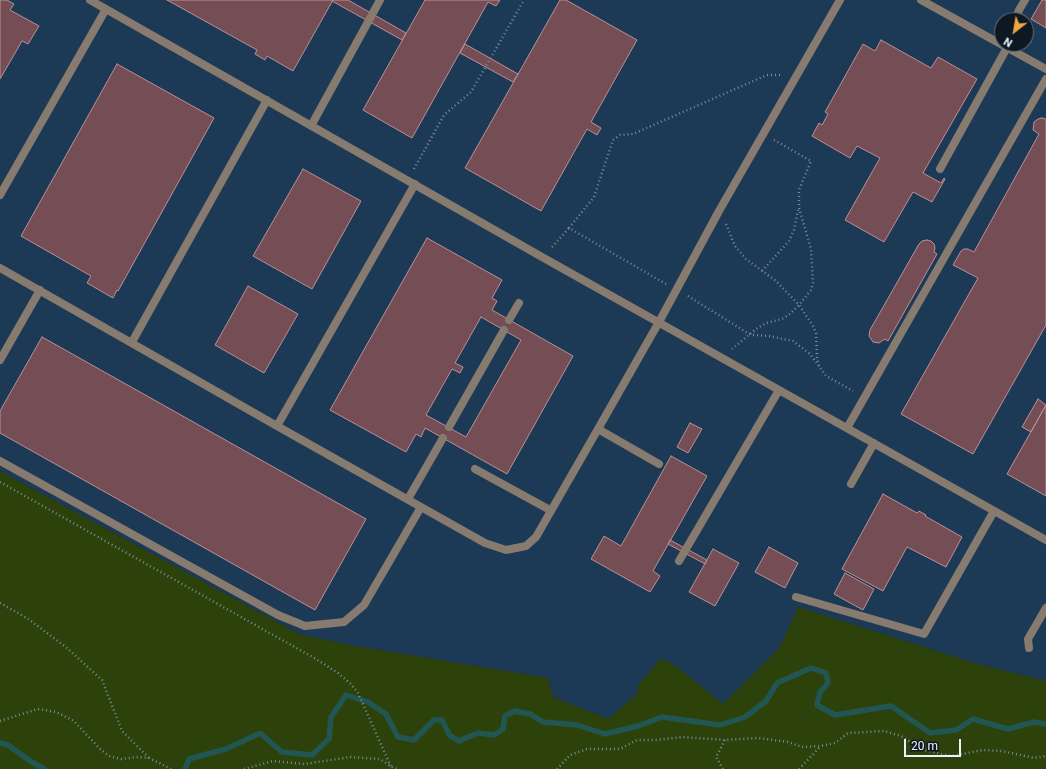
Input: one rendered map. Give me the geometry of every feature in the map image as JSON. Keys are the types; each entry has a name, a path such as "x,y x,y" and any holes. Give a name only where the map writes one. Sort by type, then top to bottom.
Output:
{"lane":[{"path":"311,126 380,0"},
{"path":"0,268 485,543 506,550 526,546 536,537 550,510 659,322 719,211 840,0"},
{"path":"921,0 994,38"},
{"path":"1018,12 1025,0"},
{"path":"95,1 106,9 542,257 1046,540"},
{"path":"0,194 106,9"},
{"path":"940,169 1006,52"},
{"path":"1019,52 1046,69"},
{"path":"847,428 1046,79"},
{"path":"132,342 267,100"},
{"path":"277,426 411,182"},
{"path":"0,360 40,290"},
{"path":"509,320 519,303"},
{"path":"449,427 504,330"},
{"path":"679,561 779,390"},
{"path":"598,429 659,464"},
{"path":"408,499 443,438"},
{"path":"851,484 874,443"},
{"path":"0,461 278,615 305,626 344,622 364,605 421,506"},
{"path":"475,469 550,510"},
{"path":"796,597 924,634 994,511"},
{"path":"1029,648 1028,638 1046,608"}],"path":[{"path":"411,182 444,114 471,92 524,0"},
{"path":"542,257 569,228 594,197 613,140 620,135 633,134 767,75 798,74"},
{"path":"762,270 789,241 794,230 799,208 799,190 812,161 763,134"},
{"path":"726,360 733,347 766,323 782,319 790,314 799,306 811,290 813,283 813,263 811,249 799,208"},
{"path":"719,211 729,228 735,246 746,259 776,281 799,306 814,326 819,366"},
{"path":"569,228 750,334 792,341 810,354 826,376 864,398"},
{"path":"0,482 316,659 338,673 351,684 358,693 392,768"},
{"path":"0,602 28,618 67,648 102,680 122,731 149,758 171,769"},
{"path":"0,721 38,709 51,710 74,721 99,748 109,756 121,759 138,757 149,758"},
{"path":"558,769 570,755 587,748 620,749 637,740 683,737 725,740 758,738 788,742 802,747 835,743 848,733 884,731 901,736 923,750 951,756 983,750 1002,751 1034,758 1046,756"},
{"path":"723,769 716,757 725,740"},
{"path":"799,769 820,746"},
{"path":"244,769 273,761 305,764 350,757 380,759 392,768 397,769"}],"shaded area":[{"path":"0,0 1046,0 1046,681 978,664 798,607 780,647 723,704 677,667 656,665 638,685 637,694 608,719 553,697 548,678 350,645 299,634 0,471"}],"green space":[{"path":"0,471 299,634 350,645 548,678 553,697 608,719 637,694 638,685 656,665 660,658 677,667 723,704 780,647 798,607 978,664 1046,681 1046,769 0,769"}],"building":[{"path":"0,0 7,0 14,4 10,10 39,26 28,44 22,41 0,79"},
{"path":"167,0 333,0 293,71 267,56 265,60 255,54 257,50"},
{"path":"348,0 406,33 402,40 332,1"},
{"path":"425,0 500,0 496,6 488,2 412,138 363,110"},
{"path":"560,0 566,0 637,40 591,122 601,128 597,135 587,129 541,211 465,168"},
{"path":"1042,0 1046,0 1046,28 1034,21 1034,14"},
{"path":"881,40 931,68 938,57 977,79 923,173 941,183 944,178 945,179 932,202 913,192 884,242 845,220 880,158 857,146 850,158 812,136 819,123 822,125 828,114 825,112 863,44 875,51"},
{"path":"465,44 518,74 513,82 460,53"},
{"path":"117,64 214,118 113,298 87,283 91,276 21,236"},
{"path":"1042,118 1046,119 1046,325 973,454 901,414 978,278 953,265 961,251 964,249 974,252 1039,134 1033,130 1034,122"},
{"path":"303,169 361,201 312,289 253,256"},
{"path":"427,238 502,280 492,298 497,301 492,310 573,356 507,474 425,428 421,437 416,434 406,452 330,410","holes":["481,317 521,340 466,437 426,415 452,369 460,373 463,367 455,363"]},
{"path":"927,240 934,244 934,252 937,254 888,341 885,339 879,343 873,342 869,336 870,330 919,244 922,241"},
{"path":"248,286 298,314 264,373 215,345"},
{"path":"42,337 366,519 315,610 0,433 0,411"},
{"path":"1038,399 1046,405 1031,432 1022,427"},
{"path":"1046,405 1046,496 1007,474"},
{"path":"690,423 702,429 688,453 677,447"},
{"path":"671,456 707,476 653,571 660,576 650,592 591,559 604,536 621,546"},
{"path":"883,494 917,513 919,511 962,537 946,567 907,547 883,591 842,569"},
{"path":"670,540 707,560 705,564 668,544"},
{"path":"769,547 798,563 785,588 755,572"},
{"path":"713,549 739,563 715,606 689,592"},
{"path":"845,573 874,589 863,610 834,594"}],"waterway":[{"path":"185,769 189,759 226,749 260,733 282,752 312,755 329,739 331,717 346,695 368,702 386,714 398,737 414,740 434,720 442,720 450,736 459,741 478,733 494,735 503,729 505,716 515,711 530,714 543,722 577,725 605,734 638,726 662,717 720,725 745,717 766,701 777,683 811,668 826,673 828,683 820,692 817,705 835,715 891,706 930,733 956,730 973,719 1008,729 1034,722 1046,724"},
{"path":"0,743 8,745 44,769"}]}
